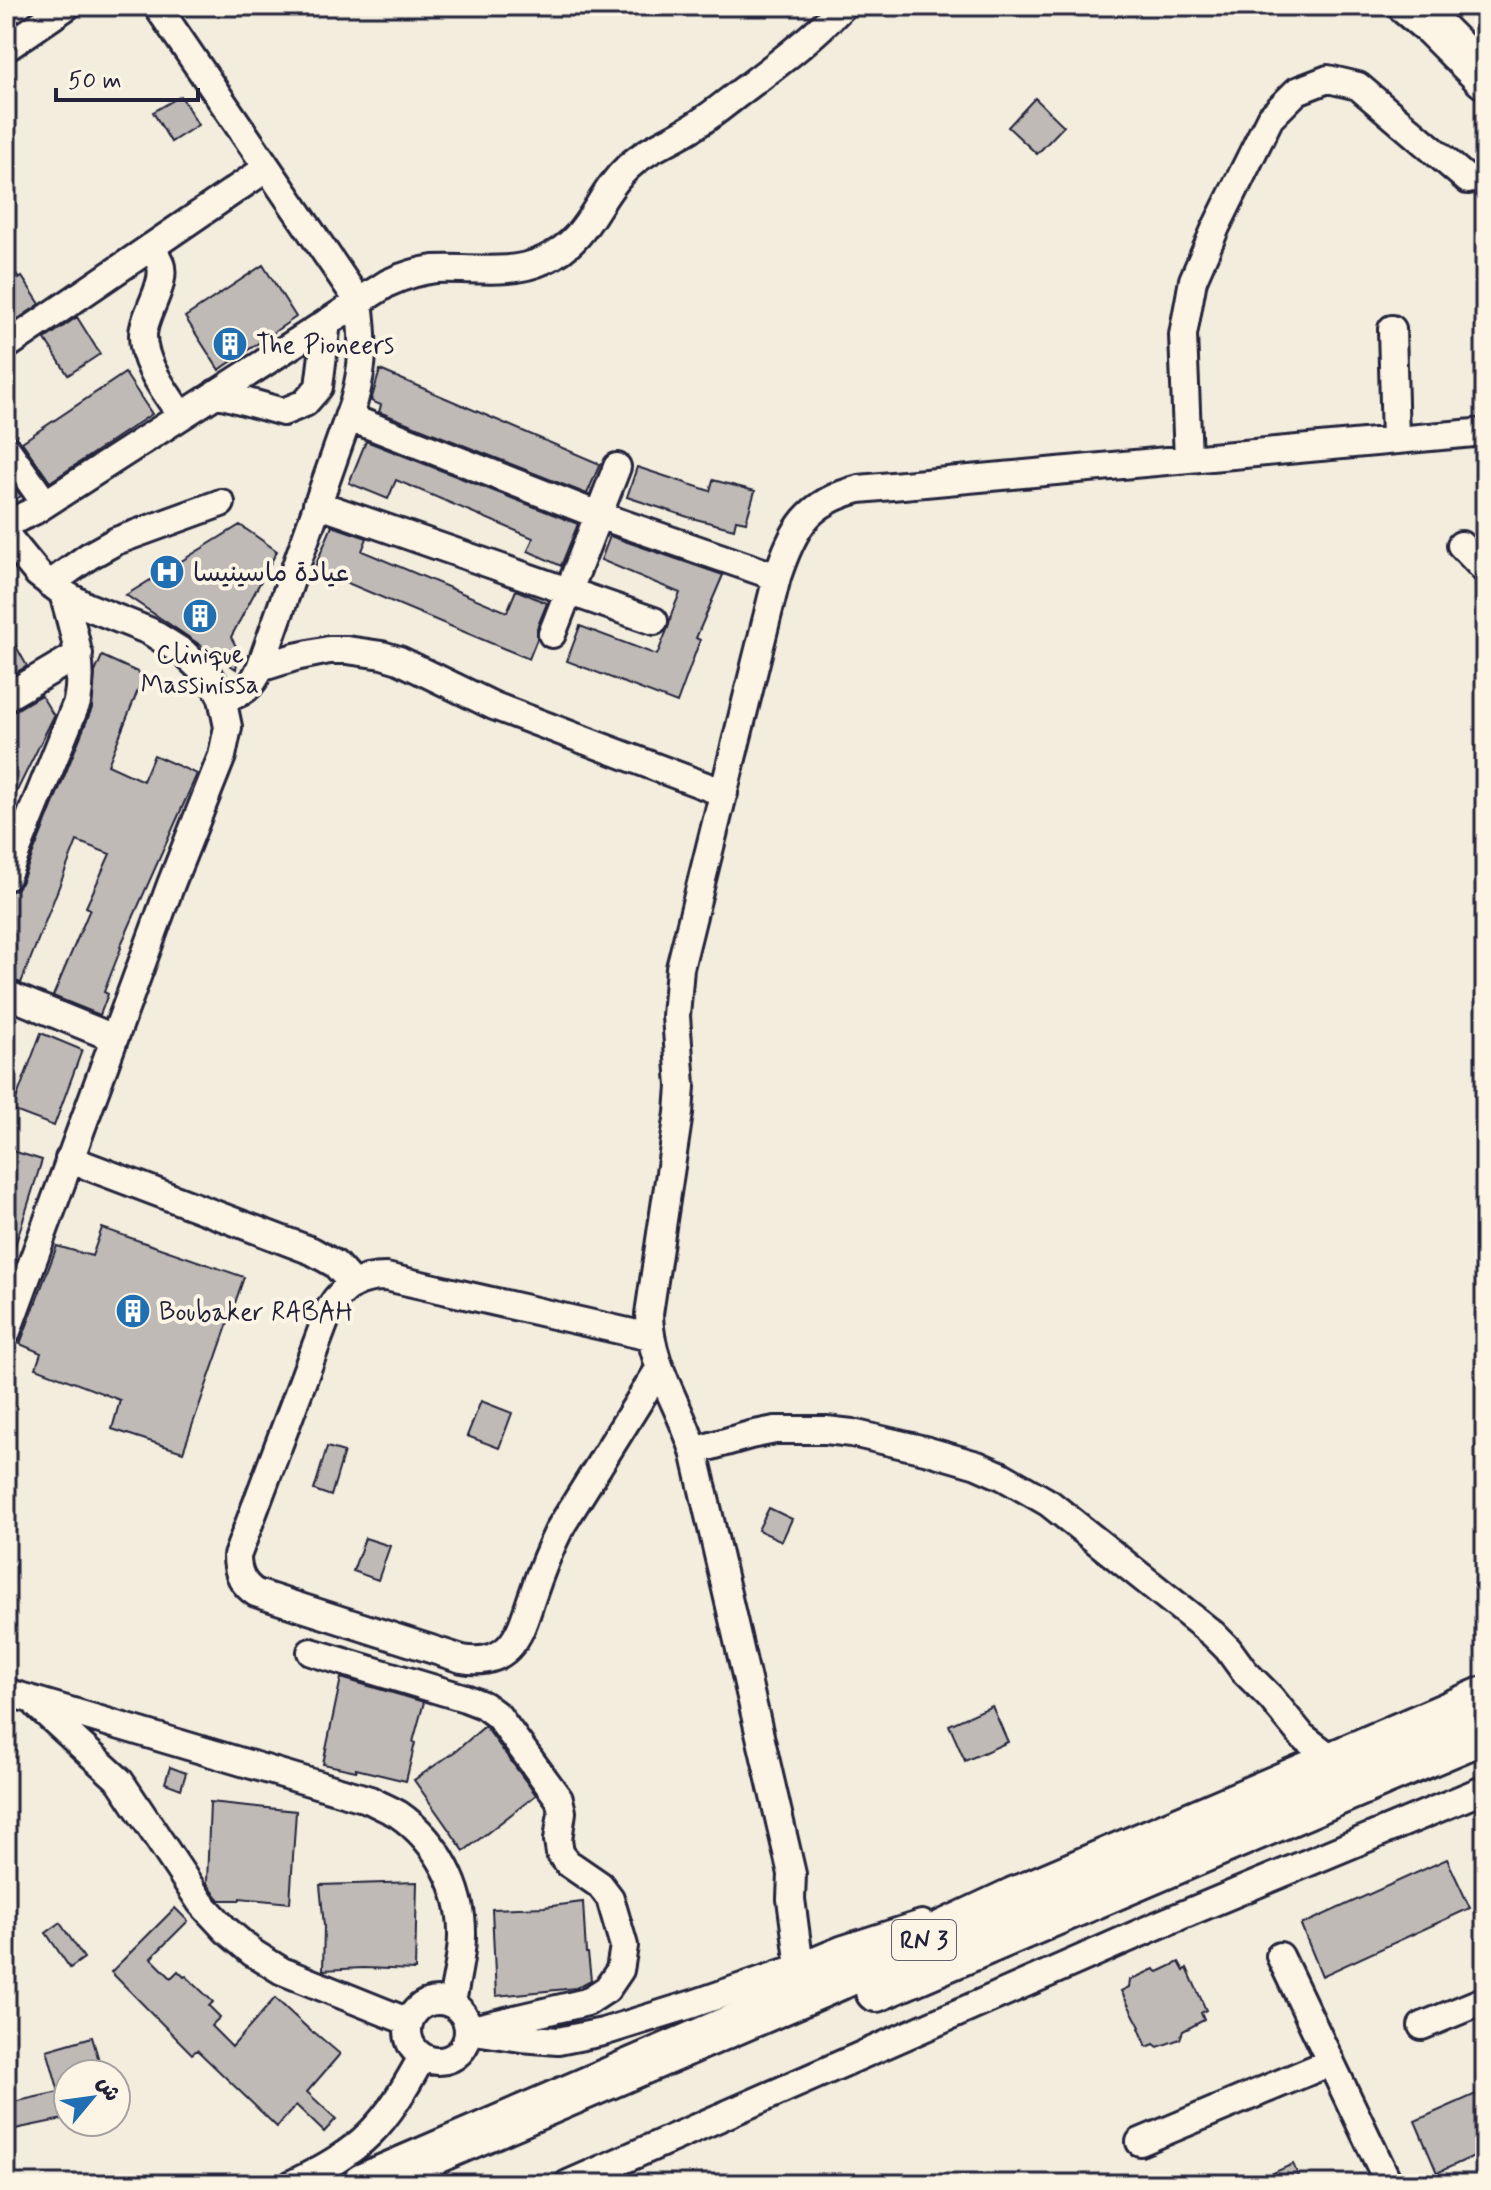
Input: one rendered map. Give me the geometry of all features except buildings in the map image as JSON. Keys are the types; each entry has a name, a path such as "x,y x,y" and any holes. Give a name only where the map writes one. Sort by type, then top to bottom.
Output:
{"highway":[{"path":"1409,6 1485,78"},
{"path":"1451,6 1485,39"},
{"path":"1387,1739 1485,1683"},
{"name":"RN 3","path":"363,2184 826,1985 1014,1898 1485,1697"},
{"name":"RN 3","path":"423,2184 1485,1732"}],"street":[{"path":"6,48 67,6"},
{"path":"157,6 359,302 364,334 358,385 260,668 250,686 233,697 222,698"},
{"path":"6,524 23,517 388,283 434,269 510,269 534,264 557,253 583,231 629,166 695,126 816,34 843,6"},
{"path":"1188,459 1183,335 1193,280 1270,118 1297,91 1328,79 1358,86 1468,180"},
{"path":"6,346 267,168"},
{"path":"151,247 162,266 158,291 143,336 148,360 181,416"},
{"path":"216,393 283,412 305,403 319,387 327,322"},
{"path":"1392,329 1395,440"},
{"path":"348,417 598,515 777,577"},
{"path":"800,1967 791,1899 792,1874 694,1451 681,1414 659,1369 650,1337 649,1314 679,1113 681,1086 676,1016 680,968 777,577 788,545 800,525 816,508 844,493 875,487 1485,432"},
{"path":"6,448 45,503"},
{"path":"552,634 617,467"},
{"path":"56,589 89,556 116,541 221,503"},
{"path":"317,504 654,621"},
{"path":"6,535 38,574 56,589 86,606 167,641 199,667 213,681 222,698 228,727 222,756 171,884 6,1334"},
{"path":"1461,545 1485,570"},
{"path":"6,877 77,702 80,686 79,654 56,589"},
{"path":"260,668 329,650 382,655 520,716 724,793"},
{"path":"6,697 79,654"},
{"path":"6,994 114,1038"},
{"path":"69,1159 312,1251 335,1264 353,1284"},
{"path":"650,1337 386,1277 363,1279 353,1284 336,1298 330,1308 237,1556 238,1571 245,1584 256,1593 462,1659 491,1659 514,1641 560,1528 659,1369"},
{"path":"694,1451 775,1430 826,1430 852,1433 951,1457 1002,1476 1049,1503 1203,1625 1228,1649 1302,1736 1335,1761"},
{"path":"311,1652 465,1698 491,1710 559,1799 562,1812 558,1846 563,1858 600,1885 610,1898 624,1946 620,1970 607,1989 587,2002 468,2030"},
{"path":"18,1696 370,1800 396,1813 419,1832 438,1854 452,1880 460,1908 462,1937 452,2004"},
{"path":"18,1696 108,1768 126,1789 201,1903 226,1930 282,1971 409,2022"},
{"path":"108,1768 134,1731"},
{"path":"568,2184 1156,1926 1485,1789"},
{"path":"468,2030 558,2041 603,2032 800,1967 855,1945 1014,1898"},
{"path":"1280,1956 1389,2184"},
{"path":"1422,2026 1485,2000"},
{"path":"437,2001 452,2004 465,2017 468,2030 465,2044 456,2056 436,2062 417,2053 410,2042 409,2022 417,2009 437,2001"},
{"path":"292,2184 339,2160 374,2132 402,2094 422,2057"},
{"path":"1140,2142 1331,2062"}],"place":[{"name":"The Pioneers","path":"230,344"},
{"name":"عيادة ماسينيسا","path":"167,572"},
{"name":"Clinique Massinissa","path":"200,616"},
{"name":"Boubaker RABAH","path":"133,1311"}]}
